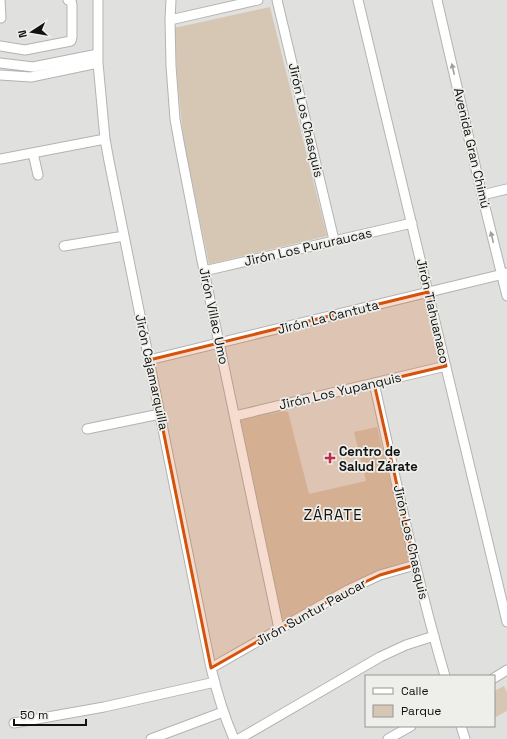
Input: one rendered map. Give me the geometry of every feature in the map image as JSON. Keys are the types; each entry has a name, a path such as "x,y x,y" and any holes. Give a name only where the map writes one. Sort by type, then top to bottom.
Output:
{"street":[{"path":"0,0 0,18"},
{"path":"0,46 25,50 69,42 72,37 72,5 71,1 68,0"},
{"name":"Jirón Cajamarquilla","path":"98,0 98,59 105,138 211,668 223,712 234,739"},
{"name":"Jirón Villac Umo","path":"171,0 171,66 175,119 204,271 279,629"},
{"path":"170,20 258,0"},
{"name":"Jirón Los Chasquis","path":"278,0 334,240"},
{"name":"Jirón Tiahuanaco","path":"358,0 507,622"},
{"name":"Avenida Gran Chimú","path":"437,0 482,195 504,274 507,296"},
{"path":"0,63 33,67 98,59"},
{"path":"0,75 31,77 98,59"},
{"path":"1,159 105,138"},
{"path":"33,153 38,175"},
{"path":"482,195 507,189"},
{"name":"Jirón Los Pururaucas","path":"204,271 412,223"},
{"path":"64,246 124,236"},
{"name":"Jirón La Cantuta","path":"149,360 504,274"},
{"name":"Jirón Los Yupanquis","path":"235,416 446,366"},
{"name":"Jirón Los Chasquis","path":"374,383 415,565 445,675"},
{"path":"87,429 160,414"},
{"name":"Jirón Suntur Paucar","path":"211,668 348,590 380,574 415,565"},
{"path":"239,739 380,657 406,645 434,636"},
{"path":"495,677 507,670"},
{"path":"14,723 104,706 215,682"},
{"path":"151,739 223,712"},
{"path":"388,739 409,727"},
{"path":"461,727 465,739"}],"highlighted area":[{"path":"428,292 446,366 374,383 415,565 380,575 348,590 211,668 149,360"}],"green space":[{"path":"270,7 327,236 209,264 184,144 174,28"},
{"path":"285,411 288,412 309,494 366,481 354,432 377,427 410,561 368,575 282,623 239,420"},
{"path":"504,686 507,692 507,711 495,717 495,690"}],"place":[{"name":"Centro de Salud Zárate","path":"330,458"}],"district":[{"name":"ZÁRATE","path":"333,514"}]}
